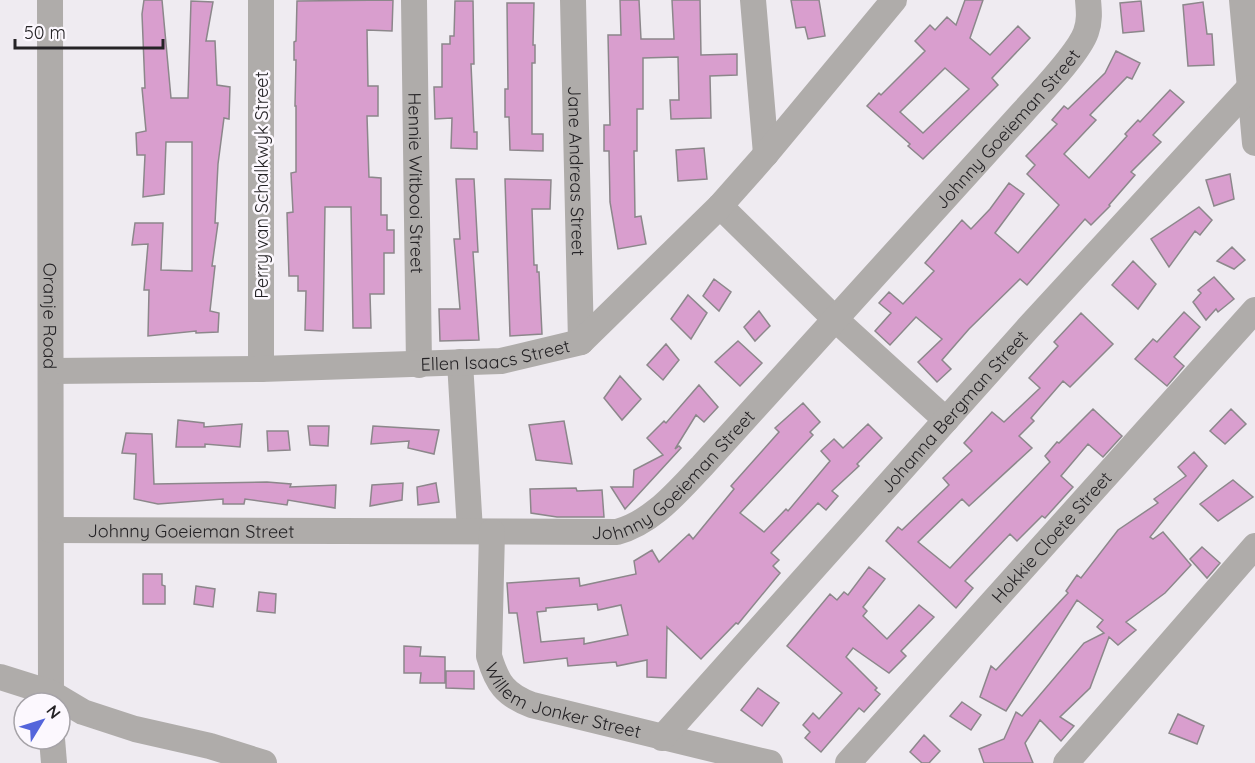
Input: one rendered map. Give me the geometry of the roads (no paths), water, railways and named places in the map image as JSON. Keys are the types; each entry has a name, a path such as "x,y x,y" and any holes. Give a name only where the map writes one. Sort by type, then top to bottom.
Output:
{"street":[{"name":"Oranje Road","path":"50,0 51,691"},
{"name":"Perry van Schalkwyk Street","path":"261,0 261,369"},
{"name":"Hennie Witbooi Street","path":"414,0 418,364"},
{"name":"Jane Andreas Street","path":"573,0 581,342"},
{"path":"753,0 766,154"},
{"name":"Ellen Isaacs Street","path":"52,371 261,369 501,361 581,342 720,206 894,0"},
{"name":"Johnny Goeieman Street","path":"51,530 617,532 634,526 670,500 1023,112 1085,35 1090,16 1088,0"},
{"path":"1242,0 1252,90 1255,143"},
{"name":"Johanna Bergman Street","path":"662,738 1117,230 1252,90"},
{"path":"720,206 836,319 946,420"},
{"name":"Hokkie Cloete Street","path":"848,763 1255,310"},
{"name":"Willem Jonker Street","path":"460,362 481,531 489,656 493,672 500,684 509,694 532,705 662,738 700,755 770,763"},
{"path":"1066,763 1255,546"},
{"path":"0,677 34,691"},
{"path":"72,707 125,726 210,746 264,763"}]}
